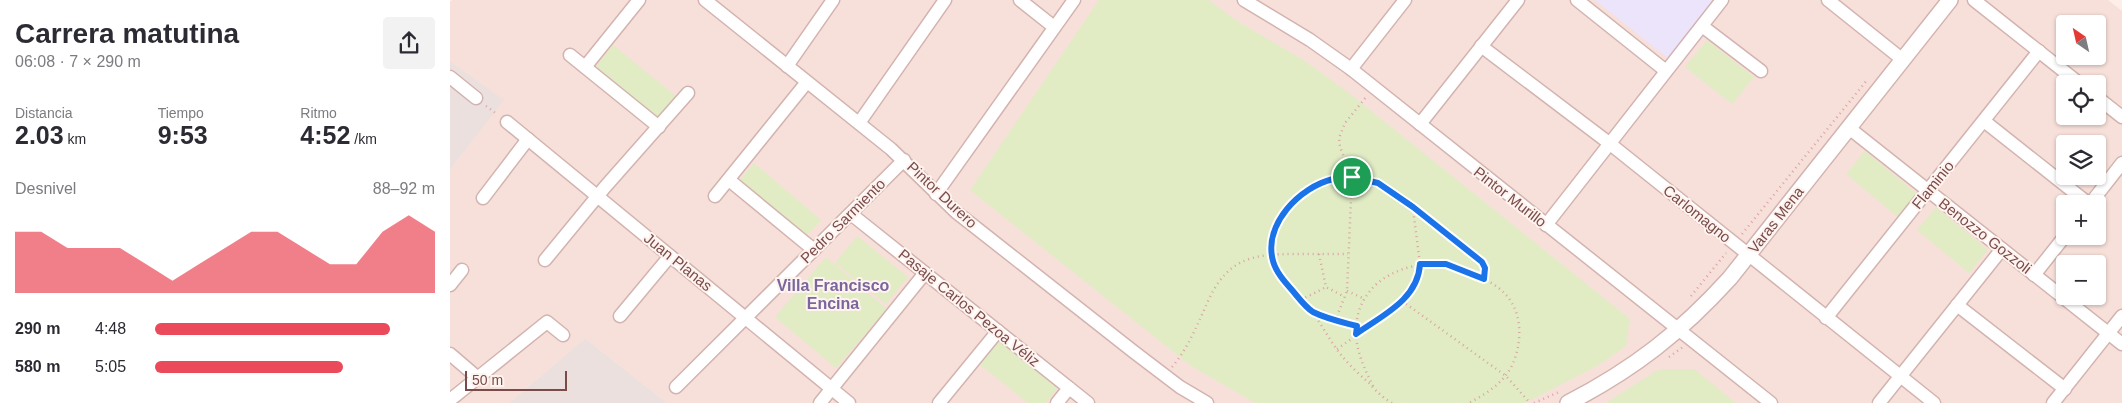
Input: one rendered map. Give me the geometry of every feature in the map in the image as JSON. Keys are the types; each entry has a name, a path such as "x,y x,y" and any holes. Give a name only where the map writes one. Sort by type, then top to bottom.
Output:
{"street":[{"path":"585,67 639,0"},
{"path":"787,66 833,0"},
{"path":"858,123 945,0"},
{"path":"1020,0 1054,27"},
{"path":"936,194 1074,0"},
{"name":"Pintor Murillo","path":"1244,0 1310,40 1351,68 1771,403"},
{"path":"1351,68 1405,0"},
{"path":"1420,124 1518,0"},
{"path":"1577,0 1666,71"},
{"path":"1546,225 1722,0"},
{"path":"1828,0 1903,60"},
{"name":"Varas Mena","path":"1566,396 1629,368 1679,330 1711,299 1950,0"},
{"path":"1974,0 2068,75"},
{"name":"Pintor Durero","path":"708,1 904,160 936,194 1134,352 1180,386 1207,403"},
{"path":"1702,26 1761,71"},
{"name":"Carlomagno","path":"1482,46 1609,144 1934,403"},
{"name":"Flaminio","path":"1826,318 2039,52"},
{"path":"570,55 659,126"},
{"path":"450,77 476,98"},
{"path":"715,196 807,82"},
{"path":"545,260 688,93"},
{"path":"2106,104 2122,117"},
{"path":"1984,121 2078,195"},
{"name":"Juan Planas","path":"507,122 849,403"},
{"name":"Benozzo Gozzoli","path":"1849,128 2122,344"},
{"path":"483,198 528,139"},
{"name":"Pedro Sarmiento","path":"676,387 904,160"},
{"path":"2096,195 2122,163"},
{"path":"728,180 814,250"},
{"name":"Pasaje Carlos Pezoa Véliz","path":"851,214 1088,403"},
{"path":"2034,274 2058,245"},
{"path":"1879,403 2002,248"},
{"path":"620,316 670,256"},
{"path":"450,285 462,270"},
{"path":"820,403 925,273"},
{"path":"1957,305 2065,389"},
{"path":"2053,403 2122,316"},
{"path":"450,400 547,322 564,335"},
{"path":"939,403 998,331"},
{"path":"450,354 474,381"},
{"path":"1057,403 1069,388"}],"path":[{"path":"1687,301 1872,74"},
{"path":"476,98 507,122"},
{"path":"1335,321 1347,291 1352,177 1340,146 1339,138 1345,123 1361,103"},
{"path":"1392,403 1374,388 1337,349 1311,311 1279,273 1272,254 1275,231 1285,212 1296,199 1321,183 1333,179 1352,177 1378,183 1413,207 1482,262 1485,268 1484,279"},
{"path":"1337,349 1356,334 1387,315 1402,301 1418,277 1420,264 1413,207"},
{"path":"1180,357 1192,338 1216,285 1223,276 1245,260 1272,254 1348,254"},
{"path":"1319,254 1326,287"},
{"path":"1374,388 1360,354 1356,334 1365,299 1386,277 1406,268 1420,264 1446,264 1484,279 1500,289 1508,297 1517,314 1519,337 1517,350 1506,376 1491,389 1469,403"},
{"path":"1301,300 1326,287"},
{"path":"1326,287 1345,296"},
{"path":"1347,291 1365,299"},
{"path":"1402,301 1506,376 1530,403"},
{"path":"1311,311 1335,321 1357,326 1360,330"},
{"path":"1534,403 1566,396"}],"shaded area":[{"path":"452,0 2108,0 2122,11 2122,403 667,403 585,338 509,403 450,403 450,170 503,100 450,61 450,2"},
{"path":"1595,0 1718,0 1670,60"},
{"path":"450,61 504,100 450,170"},
{"path":"585,338 667,403 509,403"}],"green space":[{"path":"1099,0 1209,0 1234,19 1305,61 1349,93 1630,319 1626,346 1597,366 1525,403 1255,403 1191,366 970,190"},
{"path":"1707,40 1754,77 1732,104 1685,67"},
{"path":"613,45 677,97 657,120 594,69"},
{"path":"1865,151 1917,194 1898,217 1846,174"},
{"path":"754,163 821,220 805,238 739,181"},
{"path":"1936,207 1988,250 1969,273 1917,230"},
{"path":"857,236 908,277 886,304 835,263"},
{"path":"826,257 887,309 836,368 775,317"},
{"path":"998,340 1058,388 1046,403 1028,403 979,364"},
{"path":"1659,369 1694,369 1736,403 1606,403"}],"district":[{"name":"Villa Francisco Encina","path":"833,294"}],"route":[{"path":"1352,177 1378,183 1413,207 1482,262 1486,274 1484,279 1446,264 1420,264 1418,277 1402,301 1387,315 1374,321 1356,334 1357,326 1335,321 1311,311 1283,280 1275,266 1272,254 1275,231 1289,206 1310,189 1333,179 1352,177"}]}
